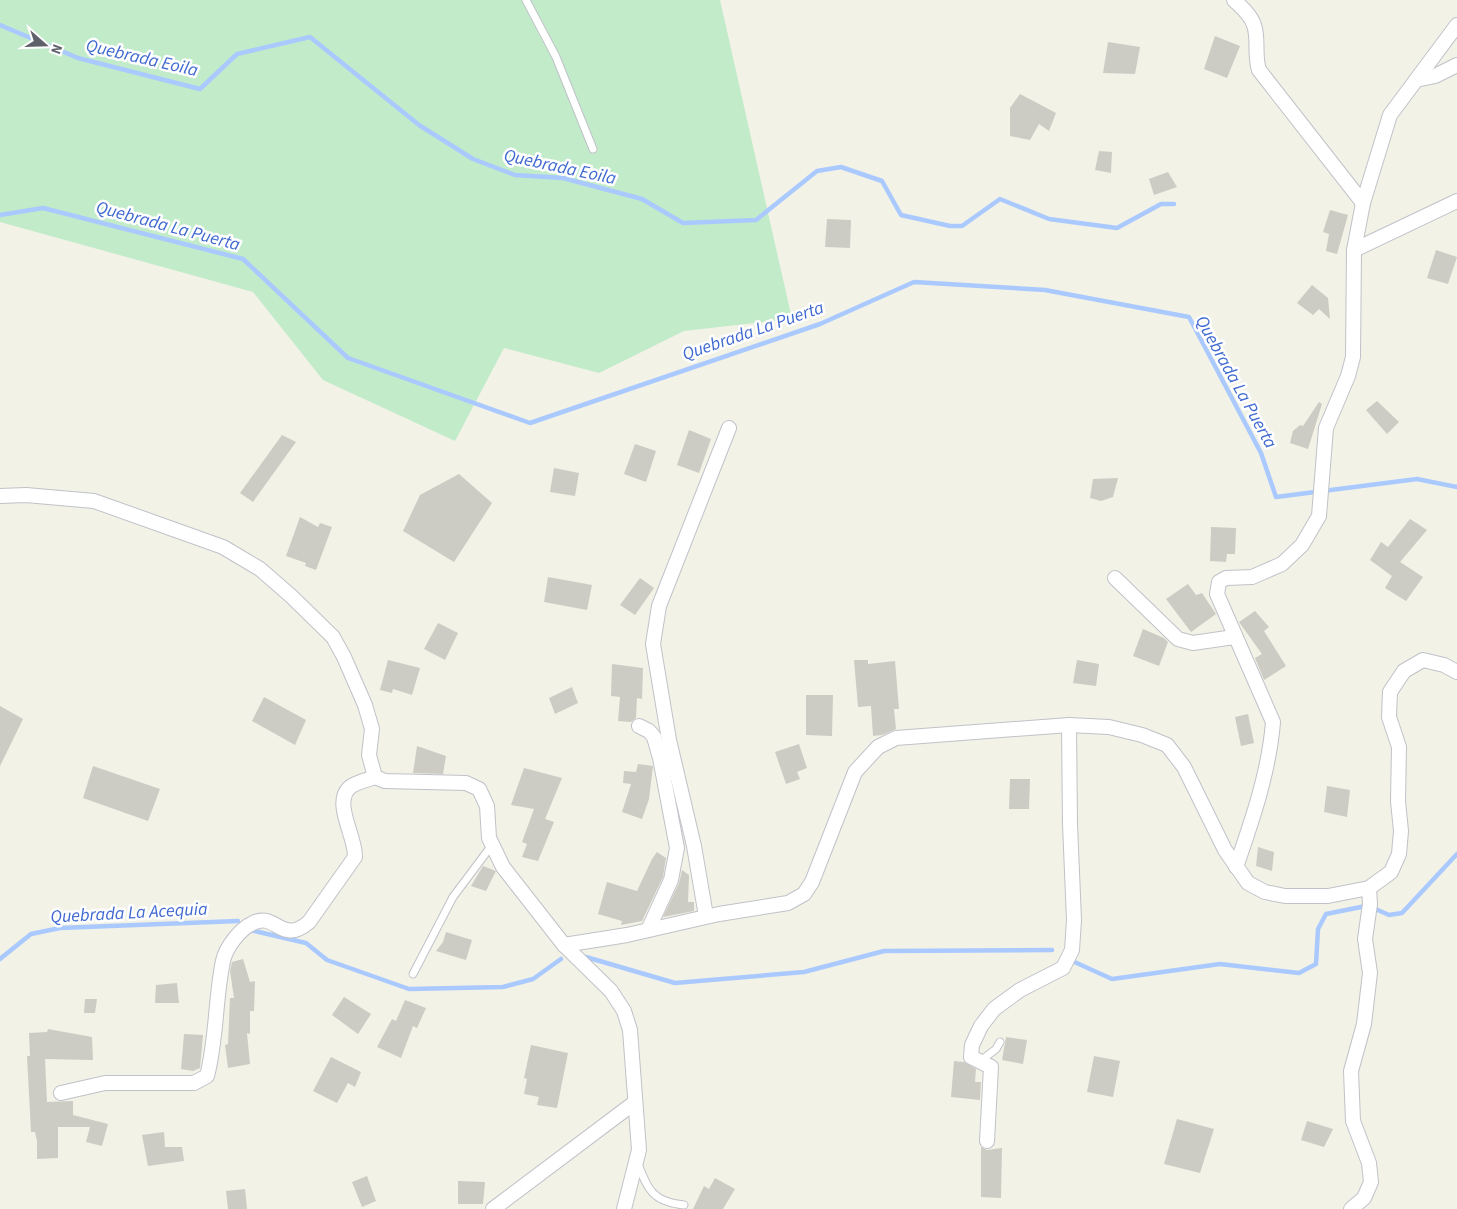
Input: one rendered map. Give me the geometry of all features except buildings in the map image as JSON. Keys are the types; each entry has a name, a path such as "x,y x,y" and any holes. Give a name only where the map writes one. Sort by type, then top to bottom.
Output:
{"street":[{"path":"1234,0 1248,14 1255,26 1255,58 1259,70 1363,203"},
{"path":"1236,867 1256,805 1271,743 1273,722 1255,678 1234,637 1218,594 1218,582 1226,578 1252,577 1282,564 1302,545 1319,516 1324,477 1326,428 1348,376 1353,357 1354,250 1363,203 1390,115 1457,24"},
{"path":"1416,80 1435,76 1457,65"},
{"path":"1354,250 1457,201"},
{"path":"706,916 694,846 669,740 652,644 658,606 729,428"},
{"path":"0,496 26,495 94,502 223,547 260,569 333,637 365,704 372,729 369,755 375,777"},
{"path":"1115,578 1178,639 1193,643 1234,637"},
{"path":"564,945 648,930 706,916 788,903 804,894 816,874 855,772 878,746 896,738 1069,725 1109,728 1142,735 1167,745 1184,767 1236,867 1248,883 1265,892 1285,896 1328,896 1369,888 1391,872 1399,854 1401,831 1398,785 1399,746 1390,718 1390,692 1404,672 1423,660 1444,665 1457,672"},
{"path":"987,1141 991,1067 971,1057 972,1045 981,1026 994,1009 1020,990 1062,968 1072,950 1074,920 1070,824 1069,725"},
{"path":"639,726 649,731 656,744 677,848 670,880 648,930"},
{"path":"61,1093 105,1083 194,1082 207,1076 213,1054 223,960 231,943 253,923 265,920 288,932 301,929 309,922 355,857 356,848 344,810 344,796 350,786 375,777 385,781 466,783 479,788 487,806 490,838 503,867 564,945 611,991 624,1011 630,1030 634,1103 639,1126 637,1161 624,1209"},
{"path":"1351,1209 1364,1198 1371,1182 1369,1163 1353,1121 1352,1071 1364,1024 1370,973 1365,939 1370,904 1369,888"},
{"path":"493,1209 634,1103"}],"lane":[{"path":"526,0 556,57 593,149"},
{"path":"413,974 453,897 492,844"},
{"path":"979,1062 996,1049 1000,1042"},
{"path":"637,1161 652,1195 671,1206 684,1205"}],"green space":[{"path":"0,0 720,0 792,319 684,331 599,373 504,348 455,441 323,380 253,292 0,222"}],"waterway":[{"name":"Quebrada Eoila","path":"0,25 78,58 200,89 237,54 310,37 419,125 473,159 515,175 563,178 642,199 683,223 756,220 817,171 841,167 882,181 901,215 950,226 962,226 1000,199 1049,219 1117,228 1161,204 1174,204"},
{"name":"Quebrada La Puerta","path":"0,215 43,208 243,259 348,358 530,423 820,324 914,282 1045,290 1189,317 1261,453 1276,497 1417,479 1457,487"},
{"name":"Quebrada La Acequia","path":"1371,907 1389,915 1402,913 1457,854"},
{"name":"Quebrada La Acequia","path":"1070,960 1112,979 1220,964 1299,973 1316,964 1318,929 1326,914 1366,906"},
{"name":"Quebrada La Acequia","path":"0,959 31,934 60,928 238,921"},
{"name":"Quebrada La Acequia","path":"250,930 306,943 327,960 409,989 503,987 533,979 561,959"},
{"name":"Quebrada La Acequia","path":"586,957 675,983 804,972 884,951 1052,950"}]}
